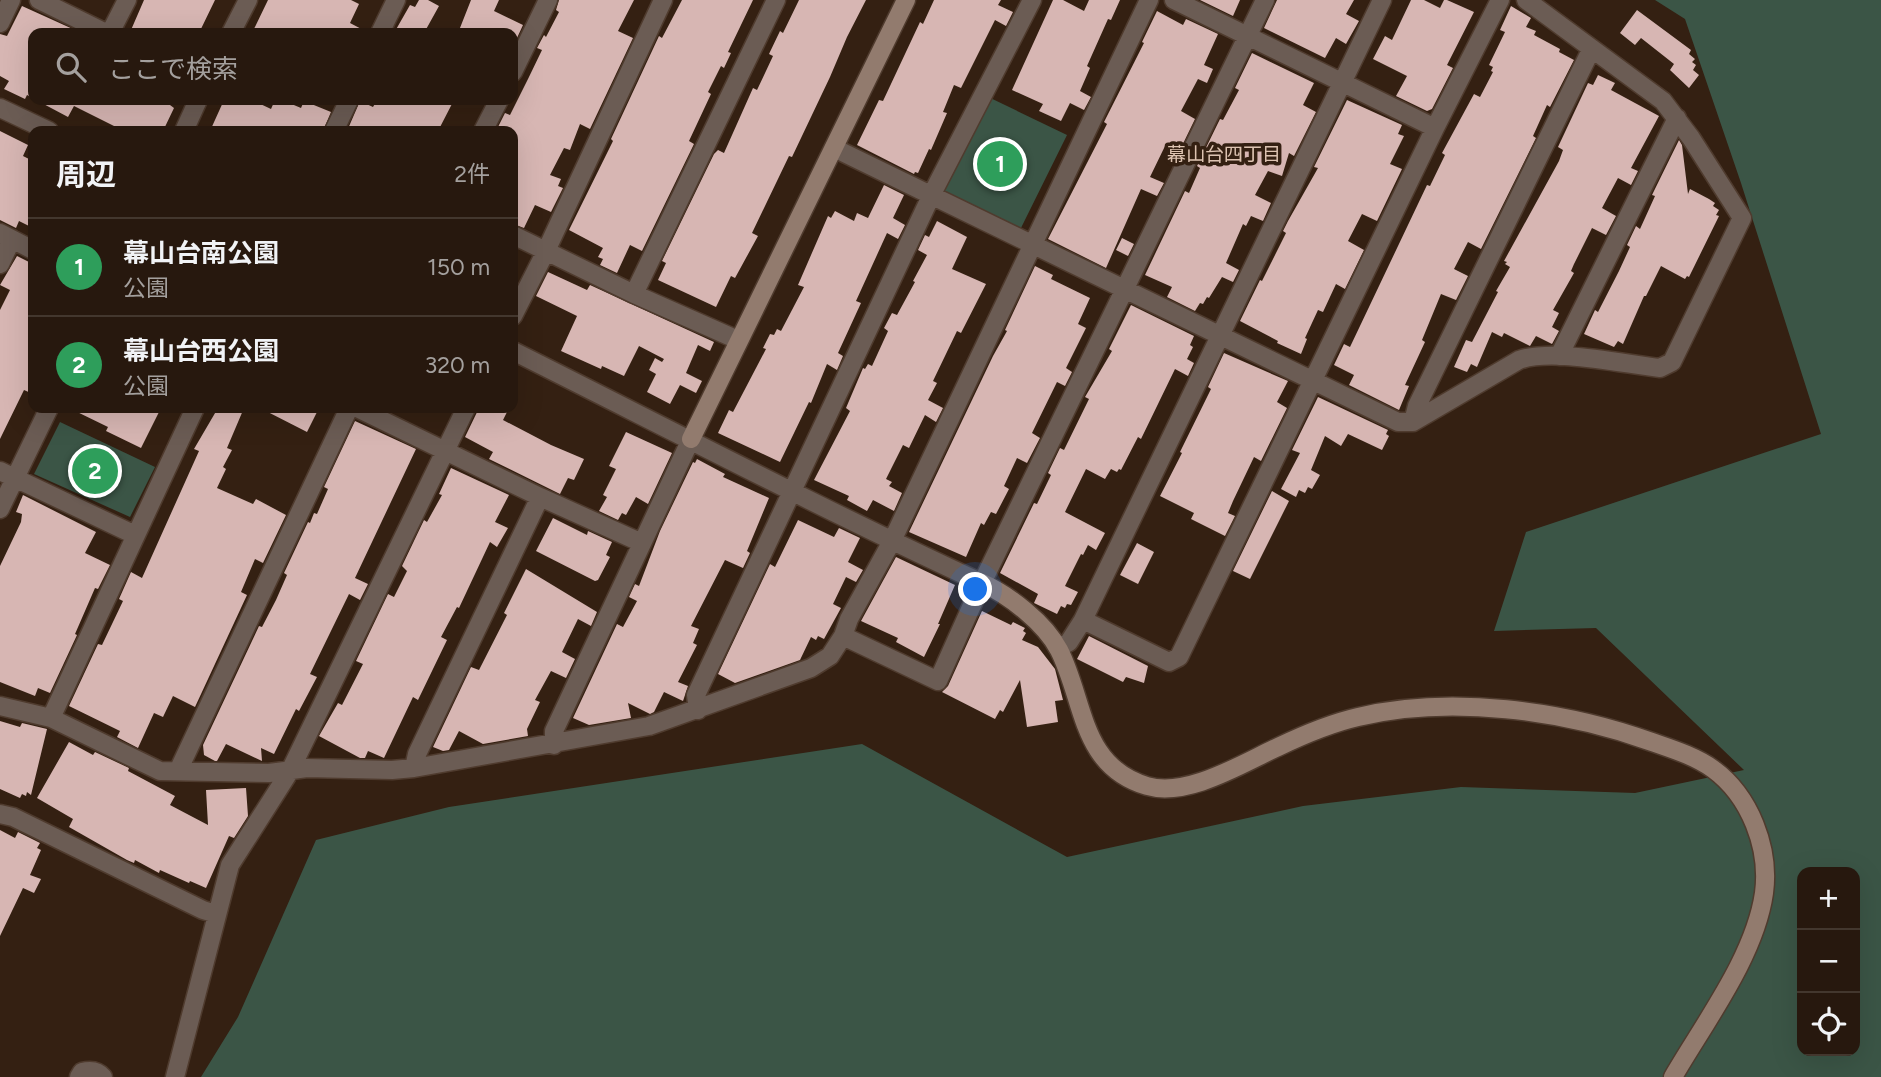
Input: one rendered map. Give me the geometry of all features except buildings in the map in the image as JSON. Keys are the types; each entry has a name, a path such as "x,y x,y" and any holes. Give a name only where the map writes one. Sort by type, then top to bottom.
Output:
{"street":[{"path":"0,23 11,0"},
{"path":"39,0 98,28"},
{"path":"111,28 127,0"},
{"path":"233,28 247,0"},
{"path":"382,28 396,0"},
{"path":"518,62 548,0"},
{"path":"518,306 663,0"},
{"path":"634,294 776,0"},
{"path":"554,745 554,731 691,439 906,0"},
{"path":"698,710 696,695 791,493 932,194 1032,0"},
{"path":"0,706 51,718 160,771 269,774 307,768 392,770 554,745 649,726 824,662 843,636 849,619 892,541 1149,0"},
{"path":"1174,0 1435,128"},
{"path":"843,636 938,681 982,583 1265,0"},
{"path":"1058,648 1069,642 1083,620 1382,0"},
{"path":"1083,620 1169,663 1179,657 1435,128 1500,0"},
{"path":"834,148 1398,422 1413,422 1530,356 1559,356 1660,369 1672,362 1742,218 1663,101 1525,0"},
{"path":"1413,422 1417,405 1591,50"},
{"path":"186,126 196,105"},
{"path":"336,126 347,105"},
{"path":"486,126 497,105"},
{"path":"0,108 38,126"},
{"path":"1559,356 1677,118"},
{"path":"0,264 6,236 28,247"},
{"path":"518,237 634,294 738,340"},
{"path":"518,353 691,439 791,493 999,590 1035,619 1058,648 1093,746 1110,765 1130,779 1148,786 1169,789 1213,777 1282,745 1355,718 1396,709 1462,707 1542,715 1614,728 1678,751 1713,769 1737,793 1750,814 1758,834 1764,863 1764,893 1749,948 1673,1077"},
{"path":"0,509 8,474 45,413"},
{"path":"51,718 193,413"},
{"path":"178,771 347,413"},
{"path":"368,413 642,544"},
{"path":"175,1077 230,865 290,771 463,413"},
{"path":"8,474 135,535"},
{"path":"414,768 417,754 540,497"},
{"path":"0,814 13,817 216,914"},
{"path":"79,1077 82,1072 90,1070 103,1077"}],"green space":[{"path":"1655,0 1881,0 1881,1077 201,1077 238,1017 316,840 449,807 862,744 1067,857 1303,806 1461,787 1635,793 1744,770 1596,628 1494,631 1526,532 1821,434 1741,183 1685,19"},
{"path":"982,94 1067,135 1018,234 932,194"},
{"path":"60,422 155,467 130,517 34,474"}],"place":[{"name":"幕山台南公園","path":"1000,164"},
{"name":"幕山台西公園","path":"95,471"}],"district":[{"name":"幕山台四丁目","path":"1224,154"}]}
